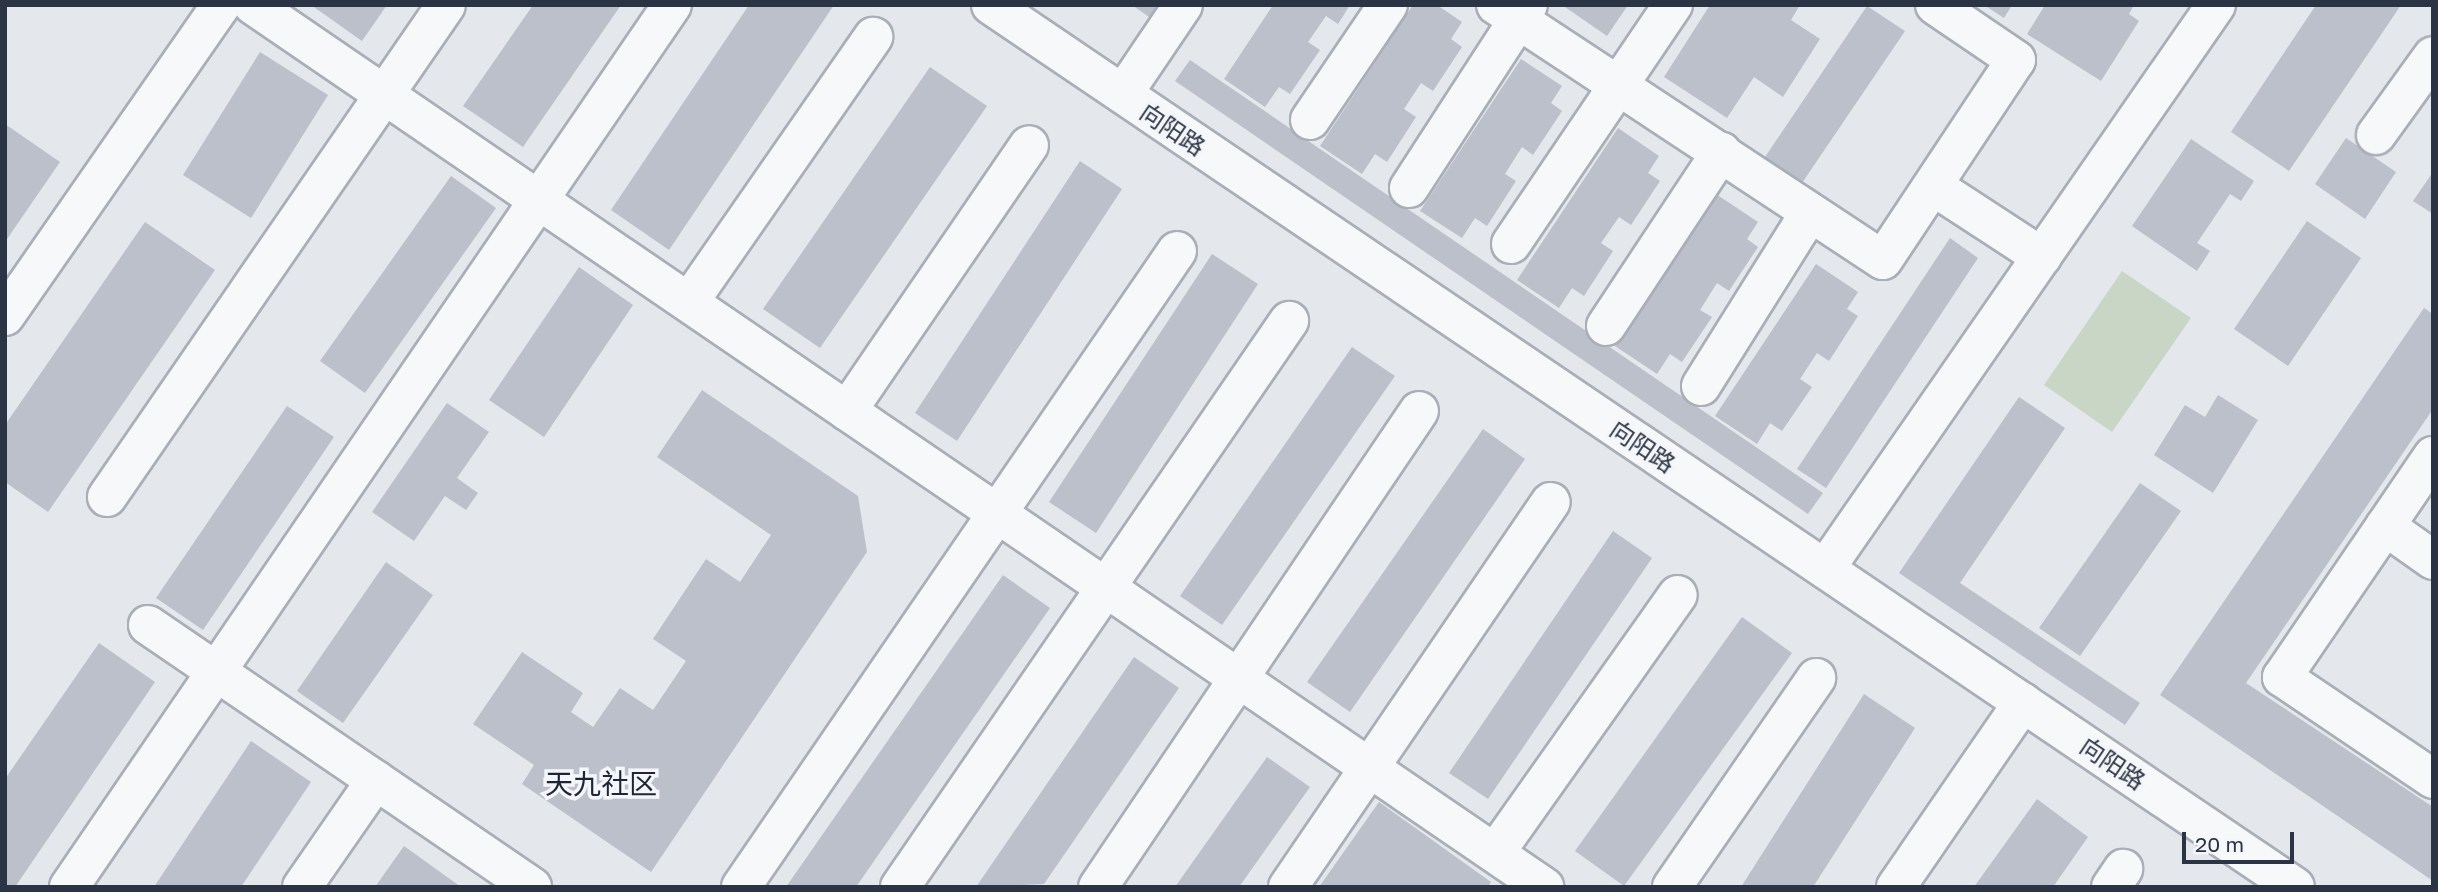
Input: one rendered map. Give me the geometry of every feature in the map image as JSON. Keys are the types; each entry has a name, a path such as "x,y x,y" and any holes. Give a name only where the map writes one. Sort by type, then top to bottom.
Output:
{"street":[{"path":"5,316 221,5"},
{"path":"253,5 1544,887"},
{"path":"107,497 446,5"},
{"path":"69,887 672,5"},
{"name":"向阳路","path":"991,5 1029,16 1122,94 2295,887"},
{"path":"1122,94 1183,5"},
{"path":"1310,120 1388,5"},
{"path":"1511,244 1673,5"},
{"path":"1409,188 1515,10 1618,85 1884,260 2017,60 1935,5"},
{"path":"1825,569 2216,5"},
{"path":"689,302 873,37"},
{"path":"2376,135 2433,56"},
{"path":"847,411 1029,145"},
{"path":"1606,326 1721,152"},
{"path":"1933,186 2042,257"},
{"path":"1701,386 1810,212"},
{"path":"741,887 1177,251"},
{"path":"900,887 1289,321"},
{"path":"1098,887 1419,411"},
{"path":"2433,456 2282,677 2433,779"},
{"path":"1288,887 1551,502"},
{"path":"2385,526 2433,560"},
{"path":"1496,853 1678,595"},
{"path":"148,625 530,886"},
{"path":"1672,887 1816,678"},
{"path":"1896,887 2023,702"},
{"path":"302,887 376,780"}],"green space":[{"path":"2122,271 2191,318 2112,432 2044,385"}],"building":[{"path":"311,5 387,5 362,41"},
{"path":"533,5 621,5 523,147 463,106"},
{"path":"749,5 834,5 669,250 611,210"},
{"path":"1132,5 1161,5 1152,19"},
{"path":"1273,5 1350,5 1338,24 1326,16 1308,42 1320,50 1290,94 1279,87 1265,107 1224,79"},
{"path":"1413,5 1437,5 1462,22 1451,39 1462,47 1433,91 1421,83 1404,109 1416,117 1387,162 1375,154 1362,174 1320,146"},
{"path":"1562,5 1628,5 1607,36"},
{"path":"1710,5 1800,5 1791,20 1820,39 1783,97 1754,77 1727,118 1664,77"},
{"path":"1984,5 2012,5 2004,18"},
{"path":"2045,5 2134,5 2129,14 2139,21 2101,81 2027,34"},
{"path":"2316,5 2401,5 2289,171 2231,132"},
{"path":"1867,6 1905,31 1802,183 1765,157"},
{"path":"260,52 328,95 251,218 183,175"},
{"path":"1521,59 1562,86 1551,103 1562,111 1533,155 1522,147 1505,174 1516,181 1487,226 1475,218 1462,238 1420,211"},
{"path":"1190,60 1823,493 1808,514 1175,81"},
{"path":"930,67 987,106 820,348 763,309"},
{"path":"5,124 60,162 5,242"},
{"path":"1618,128 1659,156 1648,173 1660,181 1631,225 1619,217 1601,243 1613,251 1584,296 1572,288 1559,308 1517,280"},
{"path":"2346,138 2396,172 2365,219 2315,184"},
{"path":"2191,139 2254,181 2241,201 2230,194 2197,243 2210,251 2197,271 2132,226"},
{"path":"1080,161 1122,189 957,441 915,413"},
{"path":"2433,172 2433,214 2413,201"},
{"path":"451,176 496,208 365,393 320,361"},
{"path":"1716,194 1758,222 1747,239 1758,247 1729,291 1717,283 1700,310 1712,317 1682,362 1670,354 1657,374 1615,346"},
{"path":"2307,221 2361,258 2288,366 2234,329"},
{"path":"145,222 215,270 48,512 5,482 5,425"},
{"path":"1950,238 1978,258 1826,488 1797,469"},
{"path":"1212,254 1258,284 1096,533 1049,502"},
{"path":"1816,264 1858,292 1847,309 1858,316 1829,361 1817,353 1800,379 1812,387 1782,431 1770,423 1757,444 1715,416"},
{"path":"579,267 633,305 544,437 489,400"},
{"path":"2424,308 2433,314 2433,409 2246,683 2433,807 2433,881 2160,695"},
{"path":"1352,347 1395,376 1222,625 1180,596"},
{"path":"702,390 858,496 867,552 651,872 522,784 534,765 473,724 522,652 583,693 571,712 593,727 620,688 653,710 686,661 653,639 706,559 740,582 771,535 657,457"},
{"path":"2218,395 2258,420 2213,493 2154,455 2185,405 2205,417"},
{"path":"2019,397 2065,428 1960,583 2140,703 2125,725 1899,573"},
{"path":"447,403 489,432 457,478 478,493 466,510 445,496 414,541 372,512"},
{"path":"287,406 334,437 203,630 156,598"},
{"path":"1483,429 1525,459 1350,712 1307,682"},
{"path":"2140,483 2181,511 2080,656 2039,628"},
{"path":"1613,531 1652,558 1488,799 1449,773"},
{"path":"386,562 433,595 343,723 297,691"},
{"path":"1003,575 1050,608 856,887 786,887"},
{"path":"1742,617 1792,653 1624,886 1575,851"},
{"path":"99,643 155,682 15,887 5,887 5,779"},
{"path":"1134,657 1179,688 1044,884 976,887"},
{"path":"1864,694 1915,728 1813,887 1741,887"},
{"path":"251,741 311,782 241,887 154,887"},
{"path":"1267,757 1310,787 1239,887 1175,887"},
{"path":"2037,799 2088,837 2053,887 1974,887"},
{"path":"1379,802 1491,882 1488,887 1319,887"},
{"path":"404,846 461,887 375,887"}],"district":[{"name":"天九社区","path":"601,784"}]}
